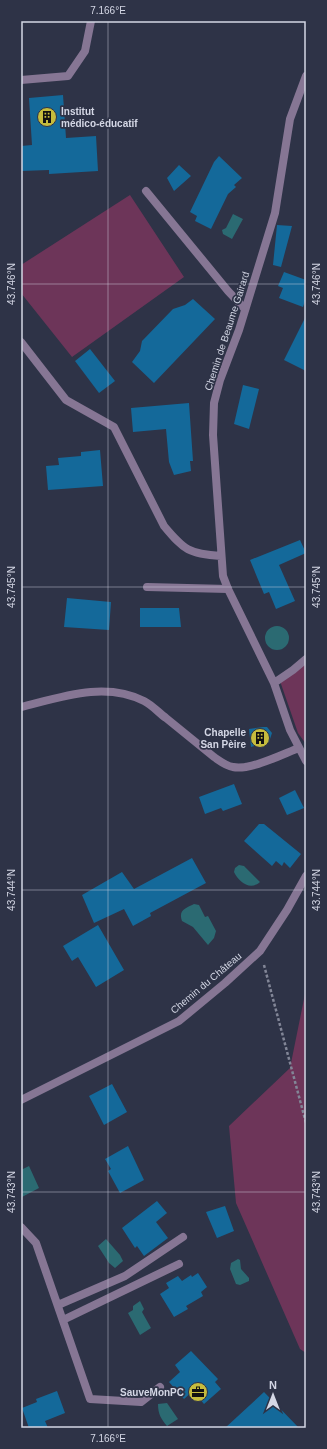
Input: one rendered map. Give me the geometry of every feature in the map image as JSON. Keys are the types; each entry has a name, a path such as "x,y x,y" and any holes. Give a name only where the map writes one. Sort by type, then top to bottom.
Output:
{"street":[{"path":"21,80 68,76 85,51 92,21"},
{"name":"Chemin de Beaume Gairard","path":"274,683 223,576 213,435 214,403 220,380 239,330 275,213 290,119 306,76"},
{"path":"146,190 245,310"},
{"path":"21,342 66,400 114,427 164,526 175,540 189,551 204,555 221,556"},
{"path":"147,587 228,589"},
{"path":"306,658 293,670 274,683 290,730 306,761"},
{"path":"21,706 94,692 128,694 146,702 214,757 224,764 234,767 243,768 276,758 299,748"},
{"name":"Chemin du Château","path":"21,1100 179,1021 225,983 260,951 287,910 306,876"},
{"path":"21,1227 36,1243 90,1398 141,1402 160,1387"},
{"path":"58,1305 125,1276 183,1237"},
{"path":"63,1320 179,1264"}],"path":[{"path":"260,951 306,1123"}],"shaded area":[{"path":"130,195 184,277 72,357 21,293 21,265"},
{"path":"233,214 243,219 232,239 223,234 222,230 226,228"},
{"path":"277,626 285,630 289,638 285,646 277,650 269,646 265,638 269,630"},
{"path":"306,660 306,744 298,733 280,681"},
{"path":"239,865 244,866 260,882 252,886 242,882 234,872 235,868"},
{"path":"194,904 199,905 205,917 208,916 216,931 214,938 208,945 193,927 182,921 182,912"},
{"path":"306,989 306,1353 300,1349 236,1203 229,1126 290,1068"},
{"path":"29,1166 39,1188 22,1197 21,1170"},
{"path":"106,1239 120,1255 123,1261 115,1268 109,1263 98,1246"},
{"path":"238,1259 240,1260 241,1269 249,1278 249,1281 240,1285 236,1284 230,1269 231,1263"},
{"path":"140,1301 144,1309 142,1312 151,1328 140,1335 128,1313 133,1310 133,1306"},
{"path":"167,1403 178,1419 167,1426 160,1416 158,1404"}],"building":[{"name":"Institut médico-éducatif","path":"63,95 66,138 96,136 98,171 49,174 49,170 21,171 21,146 32,145 29,98"},
{"path":"219,156 242,178 234,185 236,187 228,194 211,229 195,221 197,216 190,212 214,162"},
{"path":"179,165 191,176 174,191 167,178"},
{"path":"277,225 292,226 281,267 273,265"},
{"path":"284,272 306,280 306,298 303,307 279,298 283,288 278,286"},
{"path":"193,299 215,319 154,383 132,362 140,351 142,341 173,309 185,305"},
{"path":"306,316 306,371 284,360"},
{"path":"90,349 115,381 99,393 75,361"},
{"path":"243,385 259,389 249,429 234,424"},
{"path":"189,403 193,461 190,461 191,471 174,475 169,462 166,429 133,432 131,408"},
{"path":"100,450 103,486 48,490 46,466 59,465 58,458 81,456 81,452"},
{"path":"300,540 306,553 279,565 295,601 276,609 269,592 264,594 250,560"},
{"path":"67,598 111,602 109,630 64,627"},
{"path":"140,608 179,608 181,627 140,627"},
{"name":"Chapelle San Pèire","path":"267,727 272,733 269,742 251,747 249,729"},
{"path":"234,784 242,804 223,811 221,808 205,814 199,797"},
{"path":"295,790 304,808 287,815 279,798"},
{"path":"259,824 264,824 301,854 290,868 284,862 282,866 276,861 272,866 244,841"},
{"path":"192,858 206,883 150,913 151,916 133,926 124,909 94,923 82,895 122,872 134,889"},
{"path":"98,925 124,970 96,987 78,957 72,961 63,946"},
{"path":"112,1084 127,1112 104,1125 89,1096"},
{"path":"128,1146 144,1180 120,1193 108,1171 111,1169 105,1159"},
{"path":"157,1201 167,1213 156,1222 168,1238 144,1256 137,1246 135,1248 122,1228"},
{"path":"225,1206 234,1231 217,1238 206,1212"},
{"path":"198,1273 207,1287 201,1292 203,1296 186,1306 188,1309 174,1317 160,1294 169,1288 166,1283 178,1276 182,1281 191,1275 192,1277"},
{"path":"191,1351 218,1379 215,1382 221,1389 204,1404 193,1391 184,1399 169,1382 180,1372 175,1365"},
{"path":"57,1391 65,1413 45,1421 48,1428 29,1428 22,1408 37,1402 36,1399"},
{"path":"264,1392 299,1428 225,1428"}],"place":[{"name":"Institut médico-éducatif","path":"47,117"},
{"name":"Chapelle San Pèire","path":"260,738"},
{"name":"SauveMonPC","path":"198,1392"}]}
